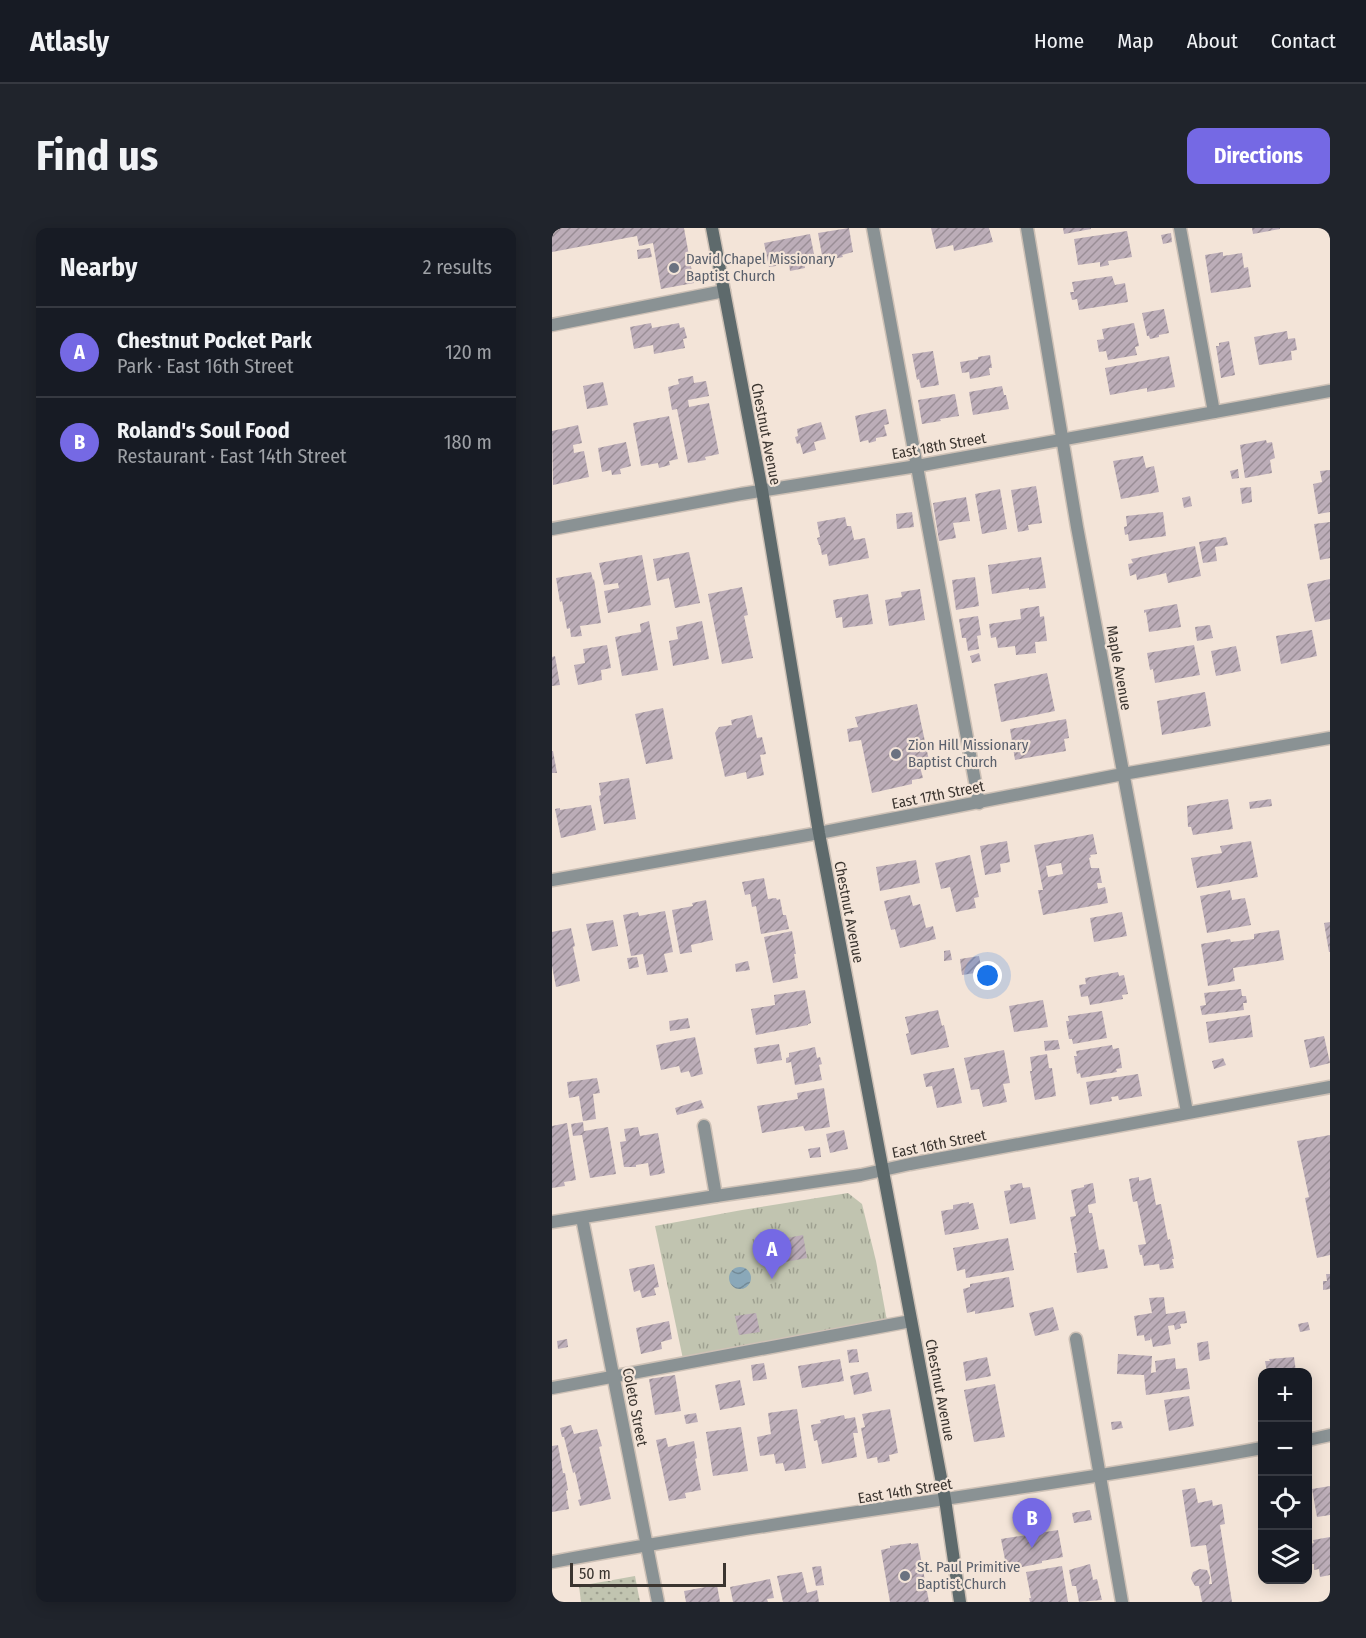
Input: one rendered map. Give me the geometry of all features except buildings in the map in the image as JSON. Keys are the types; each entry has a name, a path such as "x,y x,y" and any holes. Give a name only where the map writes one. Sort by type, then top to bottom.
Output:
{"main road":[{"name":"Chestnut Avenue","path":"712,228 762,490 819,833 945,1499 960,1602"}],"street":[{"path":"873,228 979,803"},
{"name":"Maple Avenue","path":"1027,228 1062,440 1187,1112"},
{"path":"1180,228 1214,412"},
{"path":"552,325 724,291"},
{"name":"East 18th Street","path":"552,529 1330,391"},
{"name":"East 17th Street","path":"552,880 1330,738"},
{"name":"East 16th Street","path":"552,1222 861,1175 1187,1112 1330,1087"},
{"path":"704,1126 716,1196"},
{"name":"Coleto Street","path":"582,1218 658,1602"},
{"path":"552,1388 911,1321"},
{"path":"1076,1339 1122,1602"},
{"path":"1312,1439 1330,1435"},
{"name":"East 14th Street","path":"552,1562 647,1544 1100,1476 1258,1449"}],"green space":[{"path":"848,1193 862,1204 887,1321 683,1359 655,1226"},
{"path":"635,1576 640,1602 581,1602 579,1586"}],"water":[{"path":"736,1267 744,1267 751,1274 751,1282 744,1289 736,1289 729,1282 729,1274"}],"place":[{"name":"David Chapel Missionary Baptist Church","path":"674,268"},
{"name":"Zion Hill Missionary Baptist Church","path":"896,754"},
{"name":"Chestnut Pocket Park","path":"772,1279"},
{"name":"Roland's Soul Food","path":"1032,1548"},
{"name":"St. Paul Primitive Baptist Church","path":"905,1576"}]}
